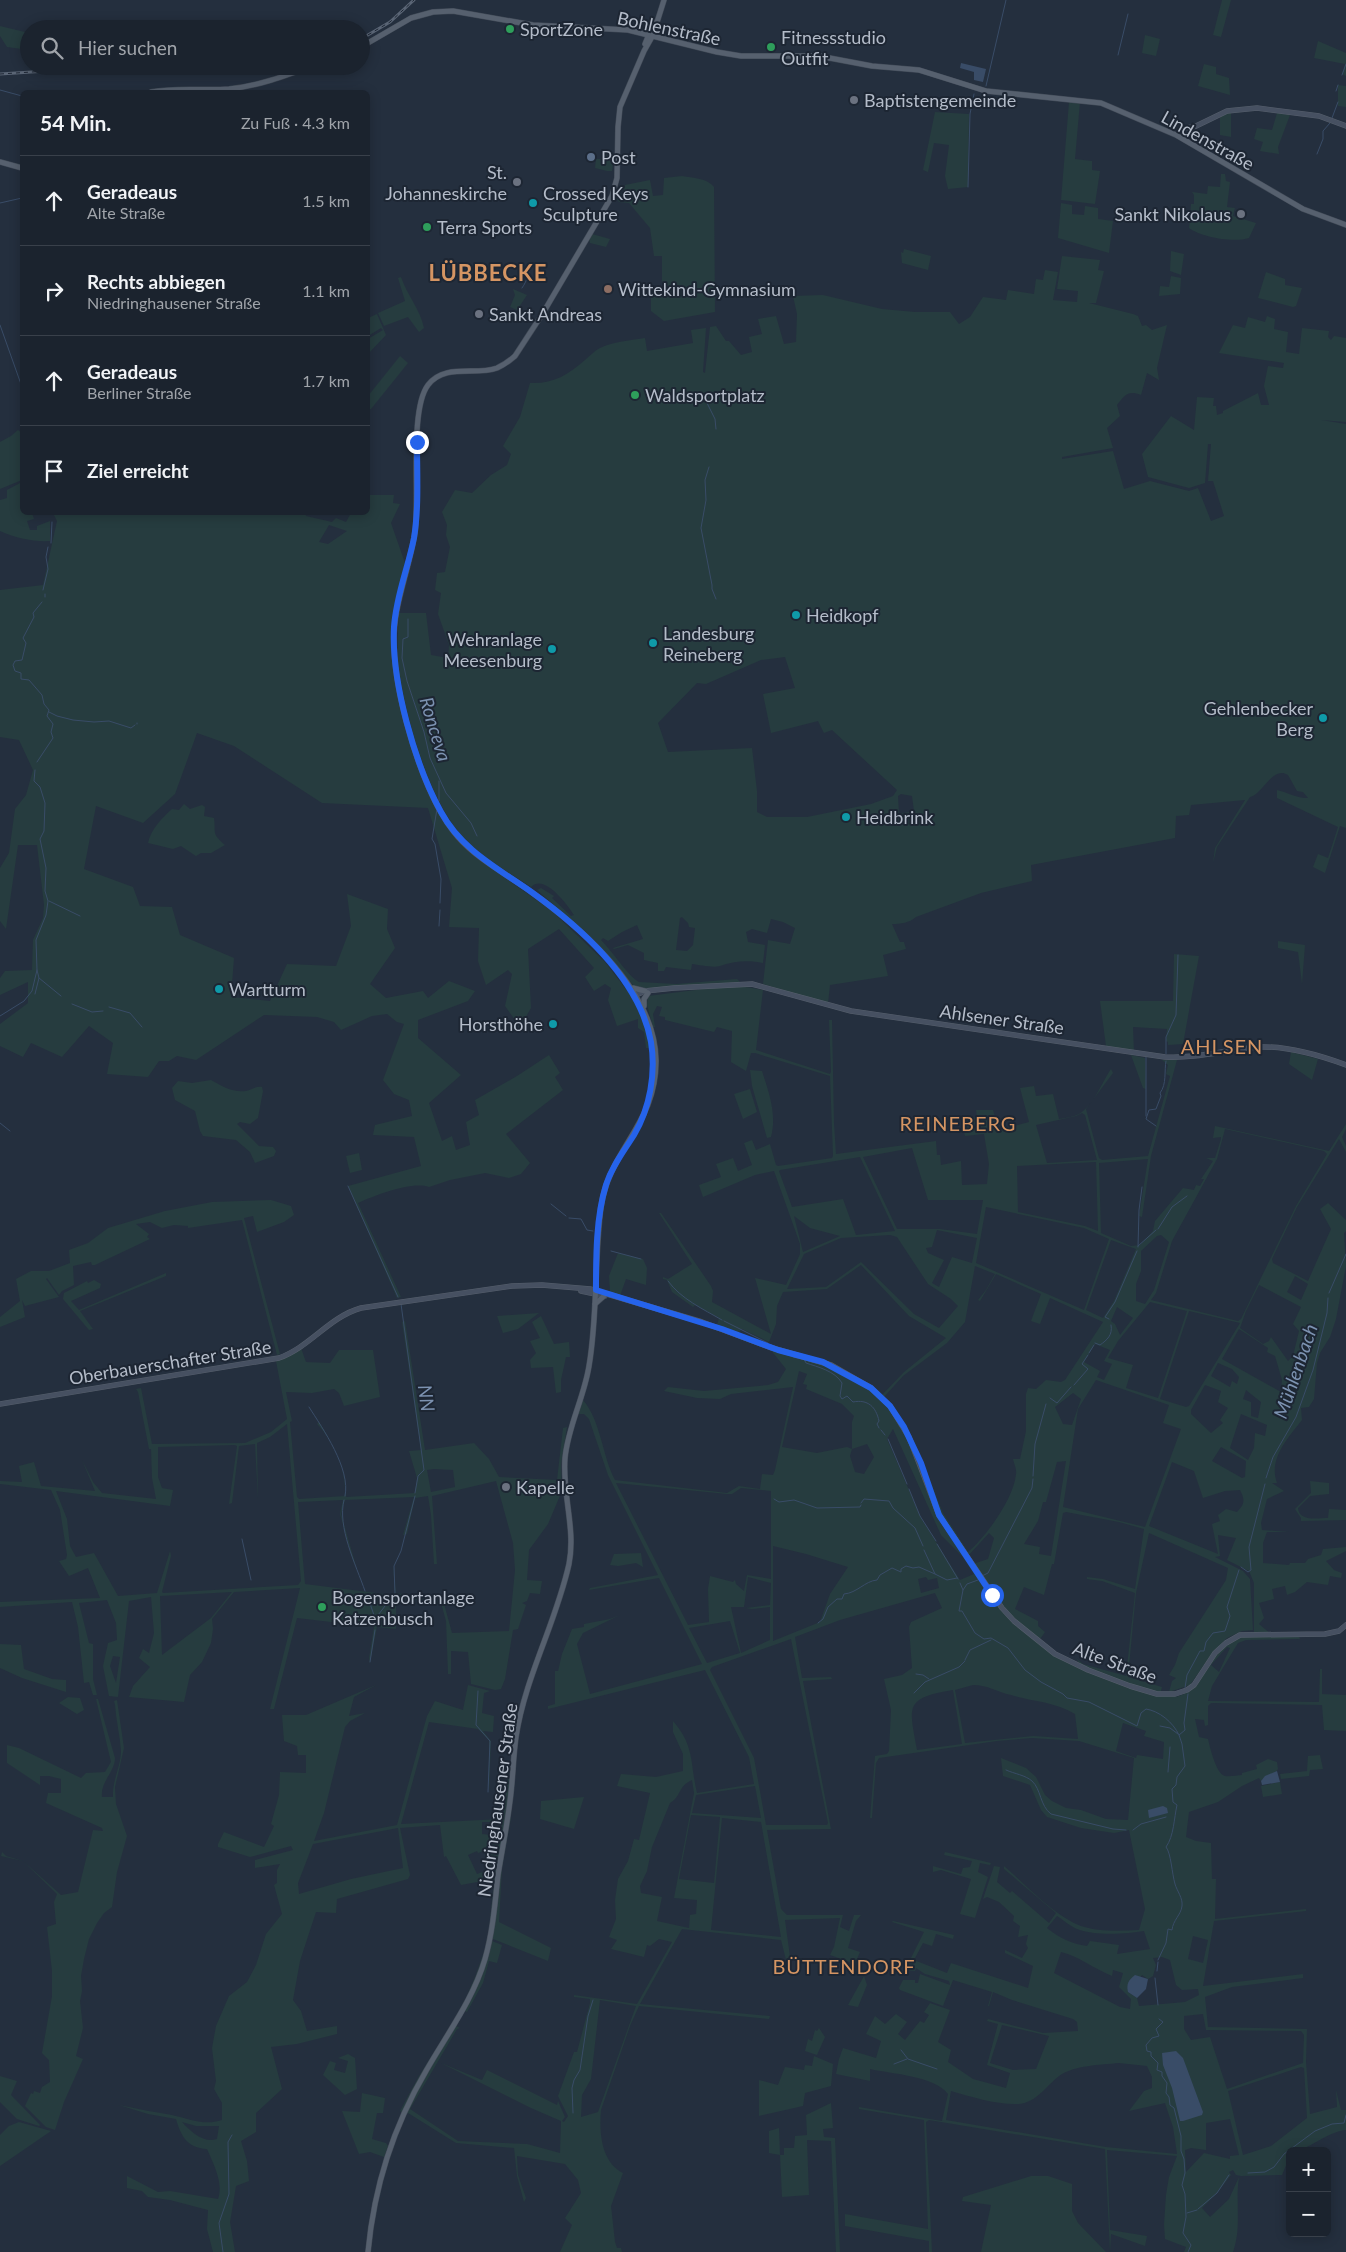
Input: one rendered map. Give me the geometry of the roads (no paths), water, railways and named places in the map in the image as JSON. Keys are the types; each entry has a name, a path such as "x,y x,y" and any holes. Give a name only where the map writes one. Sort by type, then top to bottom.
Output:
{"main road":[{"name":"Niedringhausener Straße","path":"645,1112 651,1084 653,1056 646,1020 631,986 591,943 542,900 472,850 449,825 431,792 414,746 394,658 395,613 416,526 417,422 424,392 433,380 446,373 486,370 503,365 518,352 548,303 612,196 617,178 619,114 622,101 664,0"},
{"name":"Bohlenstraße","path":"370,42 409,18 433,12 466,13 533,25 619,29 741,56 819,56 872,66 916,71"},
{"name":"Lindenstraße","path":"916,71 986,90 1107,104 1182,138 1293,204 1346,225"},
{"path":"167,90 226,89 246,86 282,75"},
{"path":"1182,138 1185,128 1194,127 1218,114 1239,109 1266,109 1319,116 1346,126"},
{"path":"0,162 20,167"},
{"name":"Niedringhausener Straße","path":"368,2252 378,2190 394,2135 417,2087 476,1985 490,1940 521,1712 568,1565 571,1534 564,1483 565,1456 569,1434 588,1371 597,1253 604,1192 614,1167 635,1133 652,1095 656,1063 654,1043 648,1018 636,997 614,968"},
{"name":"Ahlsener Straße","path":"636,997 655,990 721,984 752,984 851,1011 1165,1057 1184,1057 1274,1048 1301,1052 1346,1066"},
{"path":"631,986 646,992 644,1004 648,1018"},
{"name":"Oberbauerschafter Straße","path":"0,1404 279,1358 292,1353 341,1316 361,1308 496,1288 542,1285 595,1292"},
{"name":"Alte Straße","path":"595,1292 604,1296 619,1298"},
{"name":"Alte Straße","path":"595,1292 722,1329 778,1350 823,1362 871,1388 890,1406 904,1427 921,1463 939,1515 1002,1608 1040,1643 1055,1654 1088,1670 1158,1694 1175,1694 1191,1688 1216,1653 1226,1643 1240,1635 1325,1634 1339,1631 1346,1624"},
{"path":"594,1304 604,1296"}],"water":[{"path":"961,63 986,69 983,82 974,80 974,72 960,68"},
{"path":"1277,1771 1280,1782 1262,1785 1261,1781 1265,1776"},
{"path":"1163,1806 1167,1808 1168,1813 1149,1818 1148,1810"},
{"path":"1135,1975 1148,1979 1146,1989 1137,1998 1128,1992 1127,1989 1128,1982"},
{"path":"1176,2051 1183,2058 1203,2112 1202,2115 1183,2121 1180,2121 1172,2088 1163,2065 1162,2053"}],"waterway":[{"path":"986,86 1006,0"},
{"path":"1118,55 1128,14"},
{"path":"1342,75 1346,64"},
{"path":"1336,91 1338,85"},
{"path":"0,90 20,95"},
{"path":"968,187 970,114 974,94"},
{"path":"1332,118 1338,102"},
{"path":"1317,154 1323,139 1323,131 1330,123"},
{"path":"0,203 20,198"},
{"name":"Ronceva","path":"522,288 533,264"},
{"path":"0,325 20,381"},
{"path":"704,397 715,419 716,429"},
{"path":"709,467 705,480 706,500 701,528 712,589 716,599"},
{"path":"51,543 52,522"},
{"path":"43,590 48,569 46,557 48,547"},
{"path":"37,762 53,738 51,732 53,724 47,716 49,710 44,704 42,695 29,680 21,679 21,673 15,671 13,665 15,661 22,660 26,643 23,638 34,617 33,613 42,602"},
{"name":"Ronceva","path":"408,619 408,637 403,639 402,658 430,758 446,793 471,823 477,836"},
{"path":"49,712 73,720 109,721 131,728 135,725"},
{"path":"0,1016 24,1001 32,991 37,970 36,940 46,915 48,901 45,891 46,868 40,839 44,831 45,803 40,787 34,781 35,770"},
{"path":"439,781 439,801"},
{"path":"437,809 432,839 435,844 441,879 440,903"},
{"path":"49,901 80,916"},
{"path":"439,926 440,910"},
{"path":"1166,1054 1166,1037 1176,1015 1178,955"},
{"path":"35,994 39,978 37,970"},
{"path":"39,978 61,996"},
{"path":"72,1004 92,1012 103,1011"},
{"path":"109,1007 130,1013 142,1027"},
{"path":"1146,1057 1146,1116"},
{"path":"1156,1126 1146,1119 1149,1110 1156,1109 1161,1096 1166,1061"},
{"path":"0,1123 10,1131"},
{"name":"NN","path":"348,1186 398,1297"},
{"path":"1138,1247 1142,1187"},
{"path":"1158,1229 1172,1207 1187,1196"},
{"path":"551,1204 566,1216"},
{"path":"569,1218 581,1219 587,1230 593,1231"},
{"path":"1138,1246 1156,1230"},
{"path":"611,1251 641,1259"},
{"path":"1109,1319 1105,1317 1115,1302 1137,1251"},
{"name":"Mühlenbach","path":"1329,1293 1346,1254"},
{"path":"668,1281 679,1293 700,1308 722,1320"},
{"name":"Mühlenbach","path":"1266,1478 1273,1457 1296,1417 1313,1370 1327,1313 1328,1298"},
{"name":"NN","path":"401,1304 424,1470 418,1476 415,1493"},
{"path":"724,1321 768,1343"},
{"path":"1095,1343 1100,1345 1107,1339 1111,1332 1111,1325"},
{"path":"771,1345 782,1349"},
{"path":"1089,1353 1094,1345"},
{"path":"1074,1385 1088,1369 1082,1364 1088,1355"},
{"path":"793,1357 797,1358"},
{"path":"804,1359 806,1363 826,1370 839,1379 842,1383 840,1396 842,1399 847,1396 853,1402 858,1401 870,1405 878,1416 879,1421 877,1424 879,1428"},
{"path":"1050,1398 1057,1403 1071,1387"},
{"path":"1033,1476 1035,1444 1046,1404"},
{"name":"NN","path":"309,1407 340,1462 346,1485 345,1496"},
{"path":"881,1430 885,1435"},
{"path":"888,1439 907,1484"},
{"path":"982,1576 988,1573 1032,1488 1033,1479"},
{"name":"Mühlenbach","path":"1241,1567 1248,1572 1251,1570 1249,1547 1265,1484"},
{"path":"909,1489 920,1516 936,1541"},
{"name":"NN","path":"395,1594 394,1566 401,1551 415,1496"},
{"path":"774,1499 779,1502 794,1500 817,1508 860,1507 861,1505"},
{"path":"861,1503 864,1499 889,1501 893,1508 915,1528 923,1546"},
{"name":"NN","path":"344,1500 343,1522 345,1534 365,1591"},
{"path":"242,1539 251,1580"},
{"path":"937,1544 958,1579"},
{"path":"924,1550 935,1574 947,1580 957,1578"},
{"path":"818,1623 823,1619 828,1607 837,1599 842,1599 844,1594 853,1592 869,1582 877,1580 880,1575 892,1568 901,1572 901,1569 906,1566 919,1567 935,1574"},
{"name":"Mühlenbach","path":"1185,1688 1187,1675 1200,1651 1204,1651 1206,1642 1213,1633 1225,1631 1230,1616 1227,1607 1239,1570"},
{"path":"963,1590 967,1584 978,1580"},
{"path":"960,1583 963,1590 959,1611 962,1611 975,1633 984,1639 991,1638 1008,1648 1025,1670 1041,1682 1067,1698 1089,1702 1137,1726 1141,1713 1146,1709 1151,1710 1169,1722 1179,1735"},
{"name":"NN","path":"367,1595 375,1618"},
{"name":"NN","path":"375,1619 392,1597"},
{"path":"370,1662 375,1630"},
{"path":"965,1660 970,1650 991,1640"},
{"path":"914,1693 925,1682 959,1667 965,1661"},
{"path":"916,1674 923,1675 929,1679"},
{"path":"478,1691 476,1725 490,1741 488,1792"},
{"name":"Mühlenbach","path":"1158,1960 1166,1943 1168,1929 1172,1930 1182,1906 1166,1847 1172,1832 1177,1805 1173,1802 1172,1789 1176,1785 1177,1777 1185,1766 1179,1735 1185,1730 1184,1723 1188,1694"},
{"path":"1160,1726 1170,1728 1178,1734"},
{"path":"1168,1772 1170,1747"},
{"path":"1006,1770 1032,1781 1047,1811 1051,1814 1113,1829 1126,1830"},
{"path":"1133,1830 1141,1824 1166,1817"},
{"name":"Mühlenbach","path":"1157,1971 1158,1962"},
{"name":"Mühlenbach","path":"1155,1978 1158,2005"},
{"path":"573,2113 572,2088 580,2070 588,2016 593,2000"},
{"name":"Mühlenbach","path":"1159,2019 1163,2022 1156,2029 1159,2036 1152,2038 1146,2045 1147,2051 1151,2052 1151,2056 1158,2063 1157,2070 1162,2072 1162,2076 1167,2083 1166,2093 1169,2097 1170,2105 1174,2108 1181,2136 1181,2151 1184,2159 1185,2173 1182,2185 1185,2194 1186,2217 1183,2233 1191,2245 1188,2252"},
{"path":"901,2050 908,2059 937,2069"},
{"path":"894,2064 907,2059"},
{"path":"1248,2173 1265,2172 1274,2167 1284,2154 1315,2131 1332,2124 1344,2123 1346,2115"},
{"name":"Mühlenbach","path":"223,2252 219,2223 229,2194 228,2142 232,2135"},
{"path":"1198,2209 1217,2193 1229,2175"},
{"path":"1187,2213 1197,2210"}],"railway":[{"path":"370,34 390,22 414,0"},
{"path":"0,74 20,73"}],"place":[{"name":"SportZone","path":"510,29"},
{"name":"Fitnessstudio Outfit","path":"771,47"},
{"name":"Baptistengemeinde","path":"854,100"},
{"name":"Post","path":"591,157"},
{"name":"St. Johanneskirche","path":"517,182"},
{"name":"Crossed Keys Sculpture","path":"533,203"},
{"name":"Sankt Nikolaus","path":"1241,214"},
{"name":"Terra Sports","path":"427,227"},
{"name":"Wittekind-Gymnasium","path":"608,289"},
{"name":"Sankt Andreas","path":"479,314"},
{"name":"Waldsportplatz","path":"635,395"},
{"name":"Heidkopf","path":"796,615"},
{"name":"Landesburg Reineberg","path":"653,643"},
{"name":"Wehranlage Meesenburg","path":"552,649"},
{"name":"Gehlenbecker Berg","path":"1323,718"},
{"name":"Heidbrink","path":"846,817"},
{"name":"Wartturm","path":"219,989"},
{"name":"Horsthöhe","path":"553,1024"},
{"name":"Kapelle","path":"506,1487"},
{"name":"Bogensportanlage Katzenbusch","path":"322,1607"}],"district":[{"name":"LÜBBECKE","path":"488,272"},
{"name":"AHLSEN","path":"1222,1046"},
{"name":"REINEBERG","path":"958,1123"},
{"name":"BÜTTENDORF","path":"844,1966"}]}
